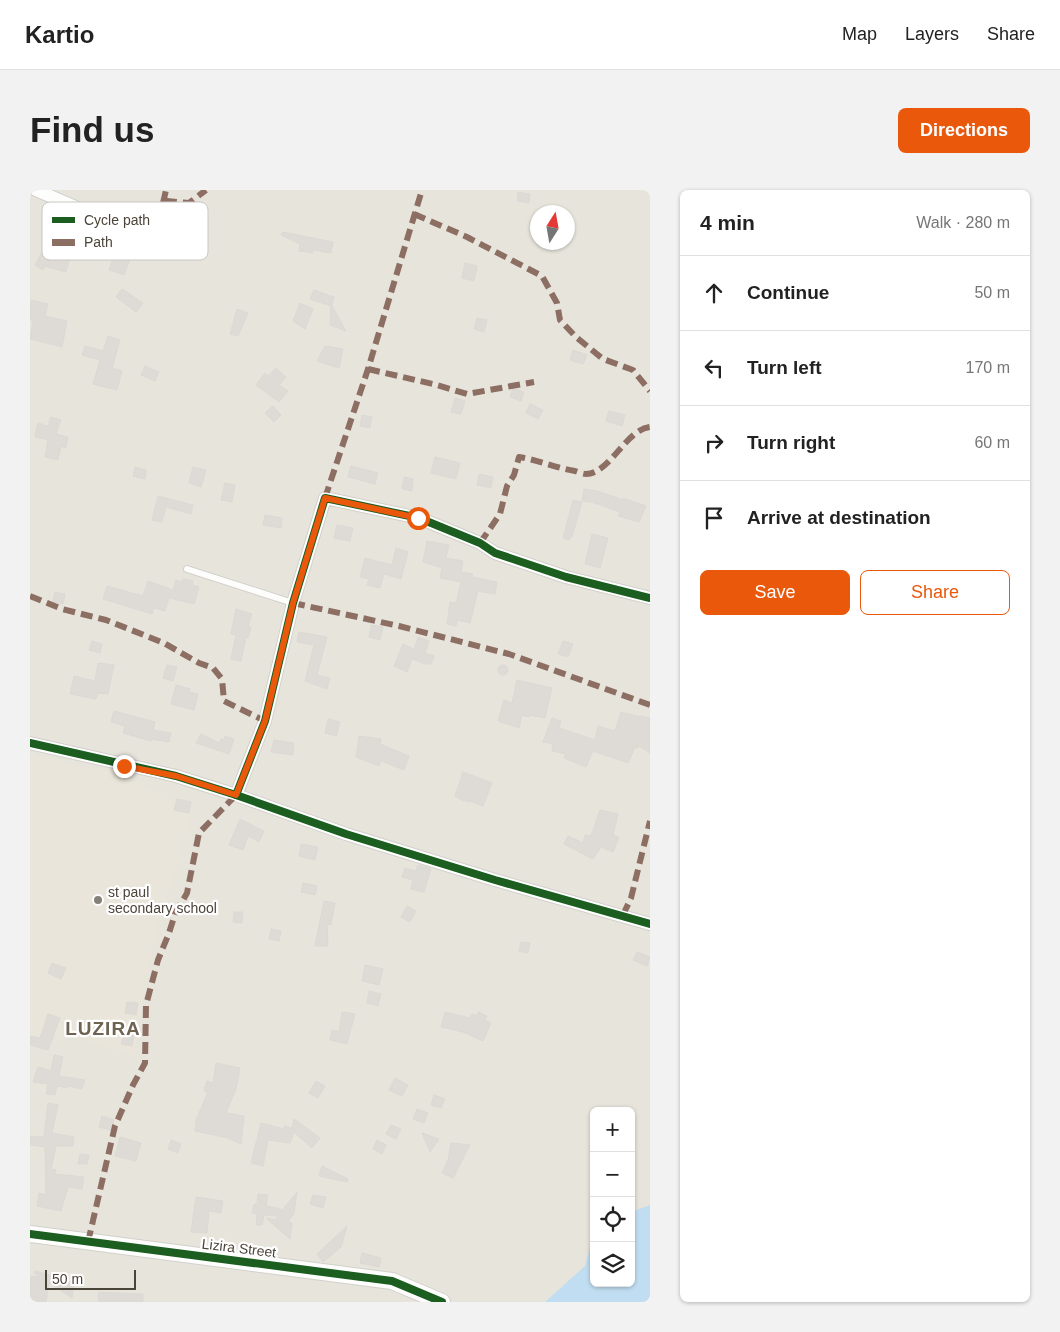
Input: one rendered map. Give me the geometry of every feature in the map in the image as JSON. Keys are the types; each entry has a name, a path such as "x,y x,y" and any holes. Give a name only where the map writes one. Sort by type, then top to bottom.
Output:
{"street":[{"path":"36,190 64,202"},
{"path":"236,795 265,721 293,603 325,498 418,518 480,544 495,553 566,577 650,598"},
{"path":"30,743 176,776 346,834 495,880 650,924"},
{"name":"Lizira Street","path":"30,1234 392,1281 442,1302"}],"lane":[{"path":"187,569 293,603"}],"shaded area":[{"path":"30,190 650,190 650,1302 30,1302"},
{"name":"st paul secondary school","path":"30,754 134,777 191,815 153,944 134,1055 58,1032 30,1045"}],"water":[{"path":"650,1205 650,1302 545,1302 585,1266 590,1248 590,1287 635,1287 635,1211"}],"building":[{"path":"518,192 530,194 529,203 517,201"},
{"path":"283,232 333,242 331,253 313,250 313,253 299,251 300,244 281,235"},
{"path":"42,252 42,260 69,260 66,272 45,266 43,270 35,265"},
{"path":"112,260 130,260 124,275 109,270"},
{"path":"465,263 477,266 474,281 462,278"},
{"path":"122,289 143,303 136,312 116,297"},
{"path":"314,290 334,297 332,306 346,331 330,325 331,306 310,299"},
{"path":"31,300 48,304 45,316 67,321 62,347 30,339 33,320 30,320"},
{"path":"300,303 313,309 305,329 293,321"},
{"path":"237,309 248,313 238,336 230,334"},
{"path":"477,318 487,320 484,332 474,329"},
{"path":"108,336 120,340 112,368 122,371 117,390 93,384 100,360 82,355 85,346 103,351"},
{"path":"325,346 343,349 339,368 317,361"},
{"path":"573,350 587,355 583,364 570,360"},
{"path":"145,366 159,372 155,381 141,375"},
{"path":"276,368 286,377 279,385 288,391 279,402 256,385 265,373 268,376"},
{"path":"513,388 524,392 521,401 510,397"},
{"path":"455,398 465,401 461,414 451,412"},
{"path":"530,404 543,410 538,419 526,413"},
{"path":"273,406 281,415 274,422 265,413"},
{"path":"609,411 625,415 622,426 606,421"},
{"path":"362,415 372,417 370,428 360,426"},
{"path":"51,417 61,420 56,434 68,437 66,448 61,446 58,460 45,457 48,440 35,437 38,423 48,426"},
{"path":"435,457 460,463 456,479 431,473"},
{"path":"351,466 378,473 375,484 348,477"},
{"path":"135,467 146,470 145,479 133,476"},
{"path":"193,467 206,470 201,487 189,483"},
{"path":"479,474 493,477 491,488 477,485"},
{"path":"404,477 413,479 412,491 402,489"},
{"path":"225,483 235,485 232,502 221,500"},
{"path":"584,489 597,491 623,500 623,498 646,506 639,522 618,516 620,512 591,502 582,501"},
{"path":"158,496 193,505 191,514 166,507 162,522 152,520"},
{"path":"573,500 582,502 572,537 569,540 563,538"},
{"path":"265,515 282,518 281,528 263,525"},
{"path":"337,525 353,528 350,541 334,538"},
{"path":"592,534 608,538 600,568 585,564"},
{"path":"427,541 449,545 446,558 463,561 461,572 473,574 472,577 497,582 495,594 478,591 470,623 457,620 456,626 447,624 450,602 456,603 461,582 440,578 442,568 423,562"},
{"path":"396,548 408,552 401,579 384,574 380,588 367,585 369,579 360,577 365,558 392,565"},
{"path":"183,579 193,581 192,585 199,587 194,604 169,598 165,611 154,608 152,614 103,599 107,586 143,596 148,581 173,590 176,580 182,582"},
{"path":"55,592 65,594 63,604 53,602"},
{"path":"236,609 252,614 248,626 251,627 248,638 246,637 241,661 231,659 236,635 231,634"},
{"path":"371,625 383,627 380,640 369,637"},
{"path":"299,632 327,637 317,675 330,678 327,689 305,681 314,645 297,642"},
{"path":"418,637 429,641 425,653 434,656 431,664 425,664 412,659 407,672 394,666 403,644 414,649"},
{"path":"92,641 102,644 100,653 89,650"},
{"path":"563,641 573,644 568,657 558,654"},
{"path":"98,663 114,665 108,694 98,693 96,699 70,694 74,676 95,681"},
{"path":"167,665 177,667 173,681 163,678"},
{"path":"501,665 505,665 508,670 507,674 501,675 498,672 498,668"},
{"path":"517,680 552,688 545,718 522,715 519,728 498,721 504,700 512,703"},
{"path":"176,685 190,689 189,692 198,694 194,710 171,704"},
{"path":"114,711 155,722 153,730 171,733 169,742 151,739 151,741 123,733 125,726 111,722"},
{"path":"621,712 650,718 650,753 639,746 638,748 635,747 628,763 593,751 586,767 564,758 566,754 552,751 553,744 543,742 552,718 561,721 559,728 595,740 598,726 615,731"},
{"path":"328,719 340,722 336,736 325,733"},
{"path":"201,734 219,743 225,736 234,739 229,754 196,743"},
{"path":"359,736 381,739 380,744 409,756 404,770 381,761 379,766 356,757"},
{"path":"274,740 294,743 293,755 271,752"},
{"path":"463,772 492,783 483,806 455,796"},
{"path":"177,799 191,802 189,813 174,810"},
{"path":"600,810 618,814 613,835 619,837 613,852 601,847 593,859 564,844 568,836 583,843 585,835 591,836"},
{"path":"240,819 264,831 259,842 248,836 243,850 229,845"},
{"path":"301,844 318,847 315,860 299,856"},
{"path":"418,865 431,869 424,892 411,889 413,880 402,877 405,868 416,871"},
{"path":"303,883 317,886 315,895 301,892"},
{"path":"324,901 335,903 331,925 327,924 328,946 315,946"},
{"path":"407,906 416,911 410,922 401,917"},
{"path":"234,912 243,912 242,923 233,922"},
{"path":"271,929 281,931 279,941 269,939"},
{"path":"521,942 530,943 528,953 519,951"},
{"path":"637,952 650,957 647,966 633,960"},
{"path":"52,963 66,968 61,979 48,973"},
{"path":"365,965 383,969 379,985 362,981"},
{"path":"369,991 381,994 378,1006 367,1003"},
{"path":"127,1002 138,1003 136,1015 125,1013"},
{"path":"342,1012 355,1014 347,1044 330,1040 332,1030 339,1032"},
{"path":"445,1012 470,1018 472,1014 477,1016 478,1012 487,1016 485,1020 491,1023 483,1041 463,1032 441,1027"},
{"path":"48,1014 60,1018 48,1050 30,1045 30,1036 40,1038"},
{"path":"124,1034 134,1036 132,1046 121,1044"},
{"path":"54,1055 63,1057 59,1076 85,1080 82,1089 57,1086 55,1095 46,1094 48,1084 33,1082 38,1067 51,1071"},
{"path":"216,1063 240,1068 236,1089 226,1113 244,1116 241,1144 228,1138 195,1131 196,1120 208,1092 204,1091 207,1081 213,1083"},
{"path":"395,1078 408,1085 402,1096 389,1090"},
{"path":"316,1081 325,1086 318,1098 309,1093"},
{"path":"434,1095 445,1099 441,1108 431,1105"},
{"path":"48,1103 58,1105 52,1133 74,1137 73,1146 56,1146 51,1169 56,1170 55,1174 84,1177 82,1189 68,1187 61,1211 37,1206 39,1193 46,1195 45,1147 30,1145 30,1136 44,1137"},
{"path":"417,1109 428,1113 424,1123 413,1119"},
{"path":"102,1116 114,1120 111,1130 99,1127"},
{"path":"294,1119 320,1138 312,1148 294,1132 290,1143 268,1140 263,1166 251,1163 261,1123 284,1129 284,1126 292,1128"},
{"path":"391,1125 401,1129 396,1139 386,1134"},
{"path":"422,1133 439,1139 430,1152"},
{"path":"120,1137 141,1143 136,1161 115,1156"},
{"path":"171,1140 181,1144 178,1153 168,1149"},
{"path":"377,1140 386,1145 382,1154 373,1149"},
{"path":"451,1143 470,1145 453,1178 442,1173 448,1160"},
{"path":"80,1154 89,1155 87,1164 78,1164"},
{"path":"322,1166 348,1179 347,1182 319,1176"},
{"path":"297,1192 294,1213 288,1222 292,1223 290,1239 266,1218 276,1220 278,1216 264,1215 262,1225 256,1225 257,1214 252,1213 254,1204 257,1204 258,1194 268,1195 266,1206 281,1209 280,1213"},
{"path":"313,1195 326,1197 323,1208 310,1204"},
{"path":"196,1197 223,1201 221,1213 209,1211 207,1233 191,1232"},
{"path":"347,1226 341,1247 323,1262 317,1254"},
{"path":"362,1253 381,1258 379,1267 360,1263"},
{"path":"35,1271 62,1278 74,1284 72,1298 49,1283 46,1302 37,1302 30,1299 30,1276 40,1277 34,1273"},
{"path":"99,1292 143,1294 143,1302 98,1302"}],"marked path":[{"path":"163,202 166,190"},
{"path":"190,202 206,190"},
{"path":"325,498 368,369 422,190"},
{"path":"165,202 178,202"},
{"path":"414,214 467,237 542,276 557,303 560,320 576,337 603,359 633,370 650,391"},
{"path":"368,369 467,394 534,382"},
{"path":"480,543 500,514 507,486 514,475 519,457 586,474 595,472 603,467 633,435 650,427"},
{"path":"30,596 62,609 106,620 164,643 199,663 213,668 222,679 224,701 265,721"},
{"path":"293,603 399,626 509,654 650,705"},
{"path":"88,1242 115,1126 145,1063 146,1005 158,960 175,914 187,893 199,833 236,795"},
{"path":"623,915 631,898 650,821"}],"cycle path":[{"path":"236,795 265,721 293,603 325,498 419,518 480,543 495,553 566,577 650,598"},
{"path":"30,743 176,776 346,834 495,880 650,924"},
{"path":"30,1234 392,1281 442,1302"}],"place":[{"name":"st paul secondary school","path":"98,900"}],"district":[{"name":"LUZIRA","path":"103,1028"}],"route":[{"path":"124,766 176,776 236,795 265,721 293,603 325,498 418,518"}]}
